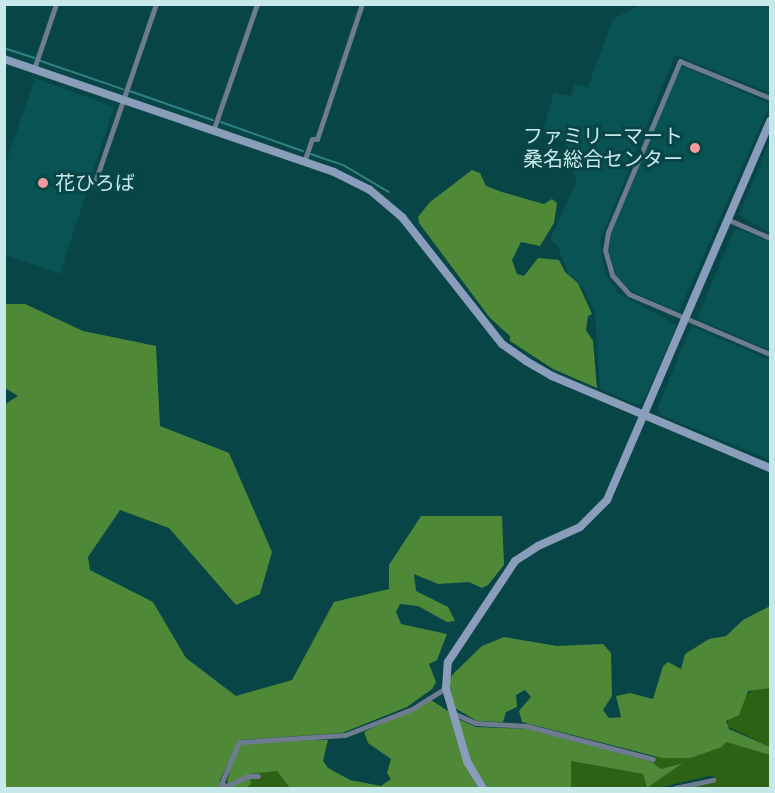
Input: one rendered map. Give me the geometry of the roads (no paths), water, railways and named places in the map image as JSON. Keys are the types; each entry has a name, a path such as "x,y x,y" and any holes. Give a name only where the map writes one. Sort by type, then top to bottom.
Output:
{"street":[{"path":"34,69 56,4"},
{"path":"94,185 156,4"},
{"path":"213,131 256,4"},
{"path":"304,162 312,139 317,139 362,4"},
{"path":"4,59 304,162 370,190 402,217 502,344 552,376 771,468"},
{"path":"771,98 680,61 608,232 606,258 624,290 687,320 771,354"},
{"path":"483,789 467,761 446,688 452,654 508,569 528,551 574,531 596,514 614,488 771,121"},
{"path":"729,220 771,238"},
{"path":"258,776 248,776 227,786 221,784 237,743 345,735 412,709 446,688"},
{"path":"453,712 475,723 549,731 652,759"},
{"path":"675,789 713,780"}],"waterway":[{"path":"4,48 34,58"},
{"path":"41,61 123,89"},
{"path":"130,91 213,120"},
{"path":"221,122 303,151"},
{"path":"311,154 345,166 389,192"}],"place":[{"name":"ファミリーマート 桑名総合センター","path":"695,148"},
{"name":"花ひろば","path":"43,183"}]}
